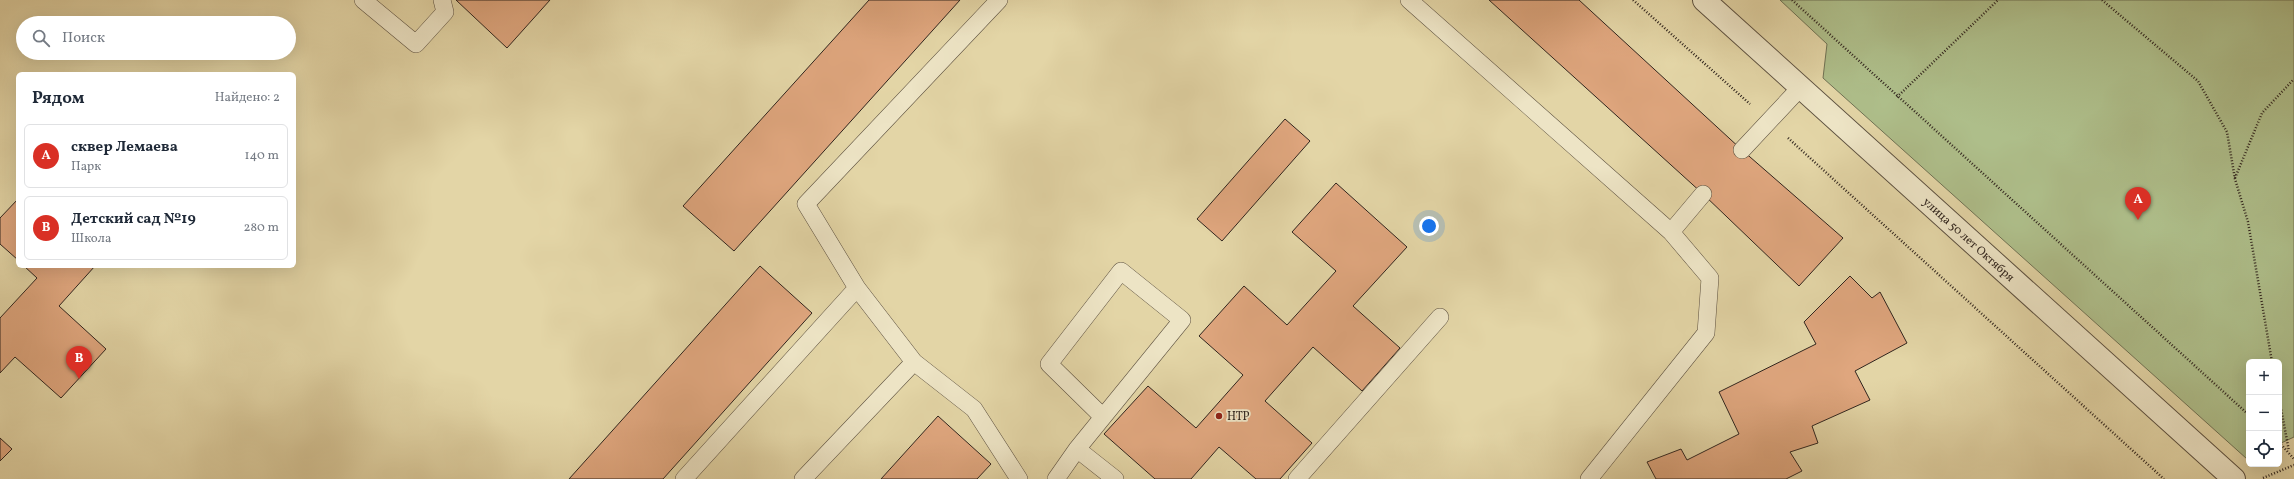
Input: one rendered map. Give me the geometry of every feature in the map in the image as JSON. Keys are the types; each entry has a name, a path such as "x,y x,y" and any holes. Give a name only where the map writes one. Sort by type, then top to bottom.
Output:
{"street":[{"name":"улица 50 лет Октября","path":"1704,0 2234,479"}],"lane":[{"path":"363,0 416,44 445,12 442,0"},
{"path":"999,0 806,204 857,288 914,362 974,409 1019,479"},
{"path":"1409,0 1671,232 1710,278 1706,333 1589,479"},
{"path":"1742,150 1800,88"},
{"path":"1671,232 1703,194"},
{"path":"1056,479 1077,449 1182,320 1121,270 1050,364 1103,417"},
{"path":"684,479 857,288"},
{"path":"1297,479 1440,317"},
{"path":"803,479 914,362"},
{"path":"1077,449 1115,479"}],"path":[{"path":"1633,0 1770,121 2164,479"},
{"path":"1792,0 1897,97 2246,412"},
{"path":"1897,97 1998,0"},
{"path":"2102,0 2198,81 2227,132 2235,179 2248,222 2271,359"},
{"path":"2235,179 2262,113 2294,79"},
{"path":"2282,414 2289,451"},
{"path":"2282,445 2289,451 2294,459"},
{"path":"2260,479 2294,465"}],"green space":[{"path":"1780,0 2294,0 2294,437 2282,443 2282,359 2246,359 2246,458 1823,78 1827,44"}],"building":[{"path":"456,0 550,0 507,48"},
{"path":"869,0 960,0 734,251 683,206"},
{"path":"1489,0 1579,0 1742,150 1843,238 1799,286 1703,194"},
{"path":"1285,119 1310,141 1222,241 1197,219"},
{"path":"1336,183 1407,247 1353,306 1400,348 1362,391 1313,347 1265,401 1312,443 1280,479 1256,479 1219,447 1191,479 1155,479 1104,434 1148,386 1196,428 1243,375 1199,336 1244,286 1287,325 1336,271 1292,232"},
{"path":"16,201 16,258 0,244 0,218"},
{"path":"760,266 812,313 663,479 569,479"},
{"path":"26,268 93,268 59,306 106,349 61,398 15,357 0,373 0,318 37,278"},
{"path":"1850,276 1872,298 1880,292 1907,343 1855,371 1870,400 1812,426 1818,443 1790,452 1802,471 1786,479 1656,479 1647,462 1681,449 1687,460 1739,434 1719,392 1816,344 1804,322"},
{"path":"938,416 991,464 977,479 881,479"},
{"path":"0,438 12,449 0,461"}],"place":[{"name":"сквер Лемаева","path":"2138,220"},
{"name":"Детский сад №19","path":"79,379"},
{"name":"НТР","path":"1219,416"}]}
